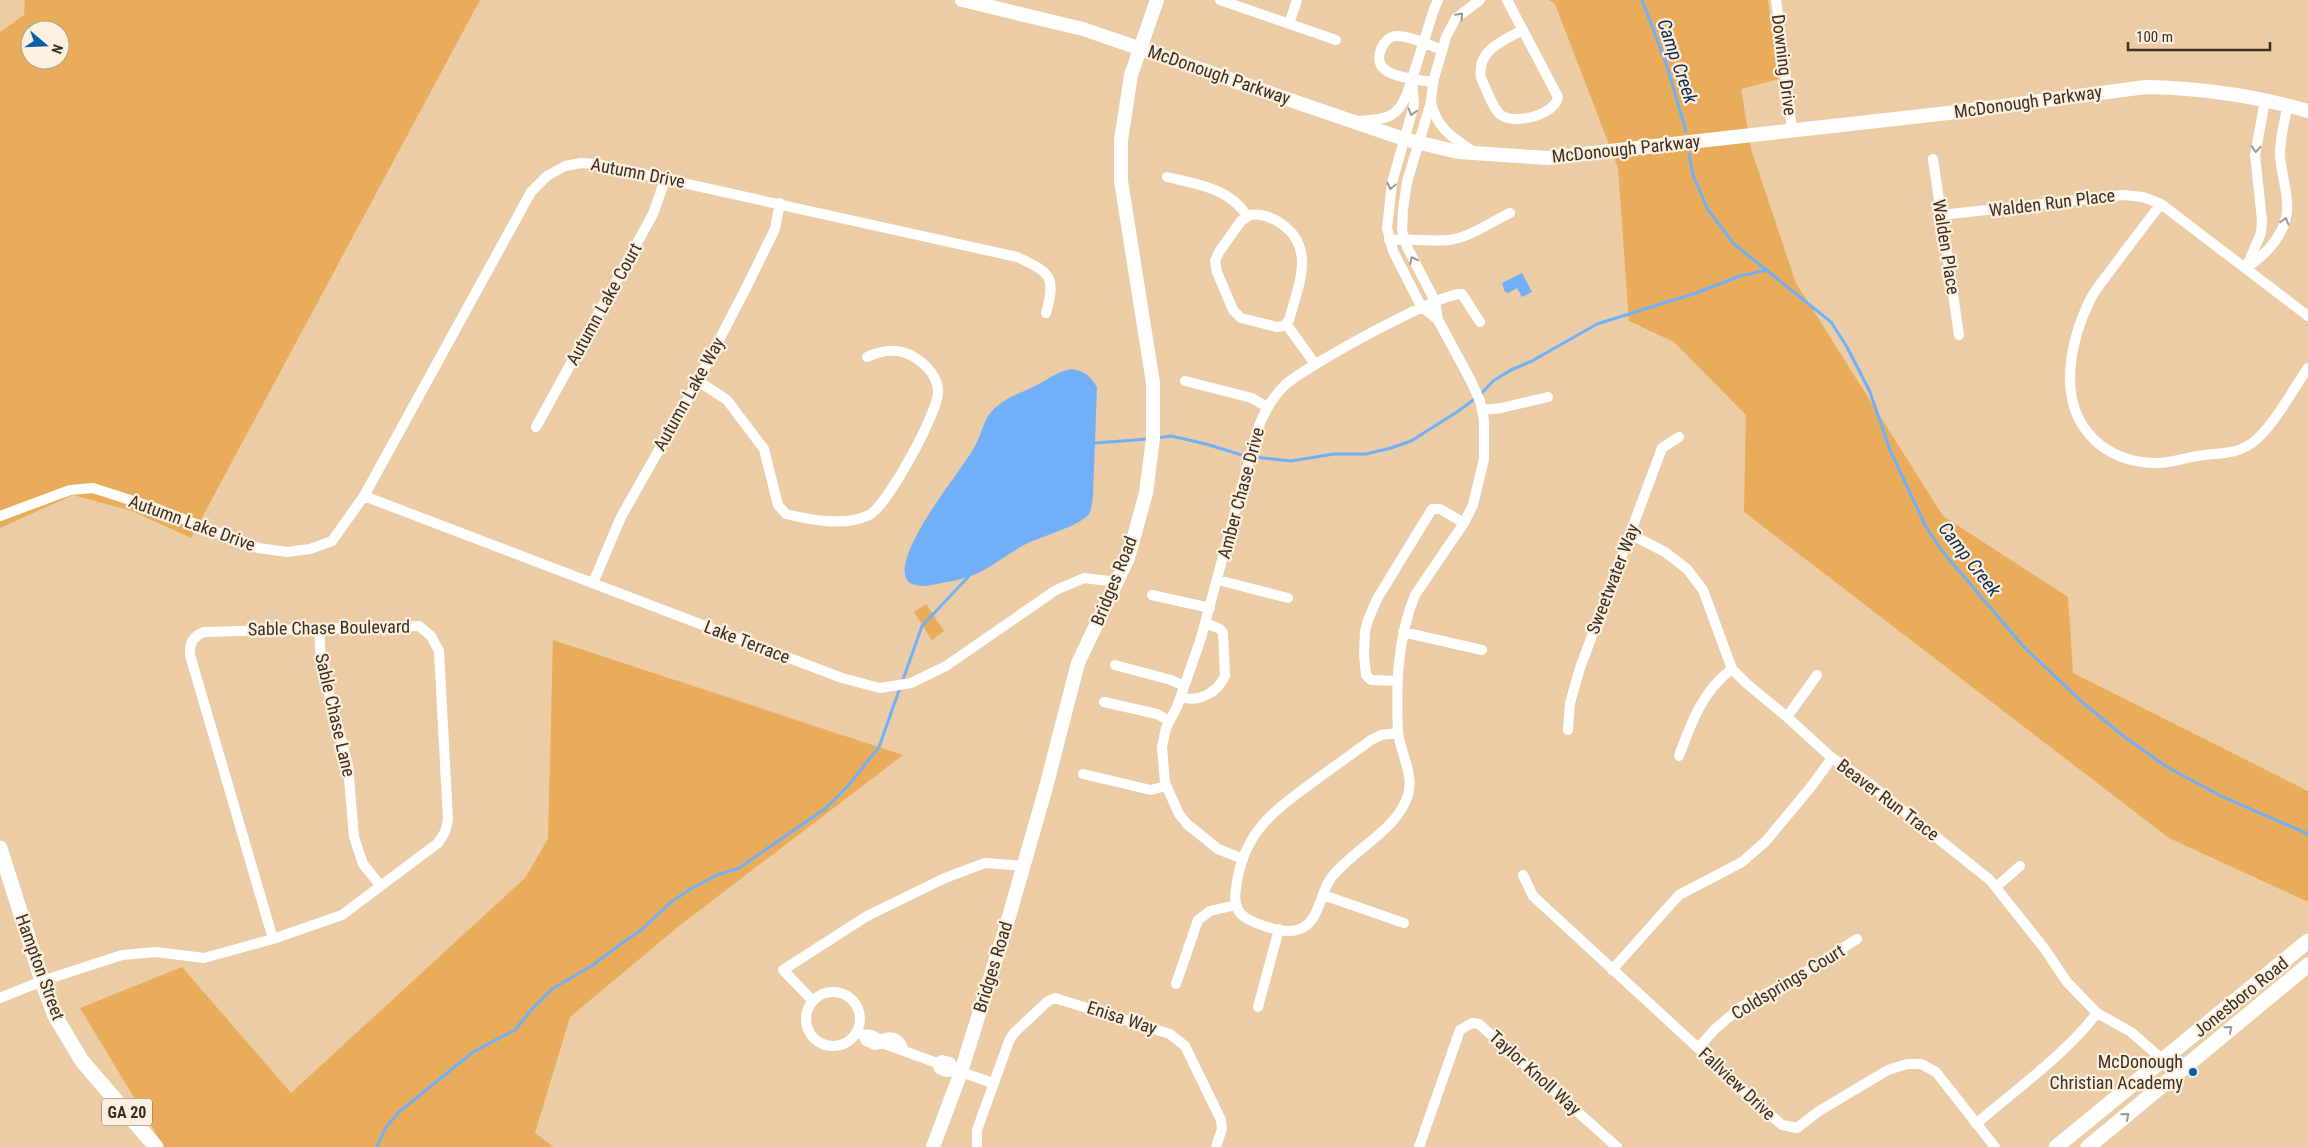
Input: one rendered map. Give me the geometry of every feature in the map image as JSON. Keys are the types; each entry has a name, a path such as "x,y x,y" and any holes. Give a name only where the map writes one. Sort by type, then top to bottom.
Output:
{"main road":[{"name":"Hampton Street","path":"0,848 55,1016 82,1061 156,1147"},
{"name":"Jonesboro Road","path":"2056,1147 2308,942"},
{"name":"Jonesboro Road","path":"2088,1147 2308,965"}],"street":[{"name":"McDonough Parkway","path":"962,0 1083,29 1418,144 1476,154 1548,158 2138,88 2176,88 2265,101 2308,112"},
{"name":"Bridges Road","path":"934,1147 1023,866 1078,664 1128,558 1146,493 1152,438 1153,382 1121,181 1121,140 1131,75 1156,0"},
{"path":"1220,0 1336,40"},
{"path":"1289,24 1298,0"},
{"path":"1352,122 1383,119 1394,114 1406,97 1438,0"},
{"path":"1398,733 1381,735 1371,740 1275,810 1256,831 1242,859 1236,887 1236,905 1244,918 1279,929 1298,930 1308,925 1331,877 1391,822 1405,802 1410,789 1410,776 1398,733 1398,682 1403,632 1415,595 1464,523 1473,505 1482,468 1485,432 1483,410 1472,380 1438,320 1435,301 1404,238 1402,220 1404,199 1431,102 1432,82 1448,31 1456,18 1480,0"},
{"path":"1507,0 1558,99 1553,107 1530,118 1504,116 1498,112 1481,78 1480,72 1490,48 1522,30"},
{"name":"Downing Drive","path":"1776,0 1792,130"},
{"path":"1432,82 1412,80 1383,68 1380,59 1381,50 1387,39 1395,36 1442,50"},
{"path":"1412,80 1414,105 1392,183 1388,204 1387,228 1400,268 1421,306 1438,320"},
{"path":"2246,268 2250,254 2259,240 2262,220 2256,149 2265,101"},
{"path":"1431,102 1434,116 1442,128 1476,154"},
{"path":"2246,268 2258,260 2270,246 2282,229 2287,211 2280,142 2288,106"},
{"name":"Walden Place","path":"1933,158 1959,334"},
{"name":"Autumn Drive","path":"364,496 530,192 547,176 565,166 581,163 597,164 666,177 1017,256 1041,268 1050,278 1051,291 1046,313"},
{"path":"1167,176 1223,193 1239,204 1247,216"},
{"name":"Autumn Lake Court","path":"536,428 653,214 666,177"},
{"name":"Walden Run Place","path":"1941,215 2124,195 2143,197 2161,204 2308,316"},
{"name":"Autumn Lake Way","path":"592,583 621,518 698,381 775,229 780,203"},
{"path":"2161,204 2092,296 2080,327 2073,355 2070,389 2075,412 2088,434 2100,445 2116,455 2146,462 2167,462 2206,455 2233,453 2248,446 2263,433 2308,368"},
{"path":"1390,240 1404,238 1444,241 1455,239 1510,213"},
{"path":"1254,214 1277,220 1290,230 1299,243 1302,252 1303,269 1287,325 1277,327 1241,318 1233,310 1217,272 1215,261 1219,252 1247,216 1254,214"},
{"path":"2259,240 2270,246"},
{"name":"Amber Chase Drive","path":"1242,859 1222,852 1187,824 1176,808 1166,786 1162,747 1169,720 1181,697 1206,623 1256,434 1267,406 1285,385 1315,364 1421,306 1455,294 1462,294 1480,322"},
{"path":"1287,325 1315,364"},
{"path":"698,381 727,400 764,449 778,505 786,514 828,520 854,520 870,514 888,494 925,428 936,405 938,391 933,376 923,362 906,352 892,350 878,352 867,357"},
{"name":"Amber Chase Drive","path":"1185,381 1252,398 1267,406"},
{"path":"1483,410 1501,408 1548,397"},
{"name":"Sweetwater Way","path":"1568,730 1570,703 1580,668 1662,448 1679,437"},
{"name":"Autumn Lake Drive","path":"0,516 70,490 93,488 152,507 258,548 287,552 310,549 332,542 364,496"},
{"name":"Lake Terrace","path":"364,496 842,678 880,688 911,683 946,666 1056,590 1084,578 1117,582"},
{"path":"1398,682 1371,680 1366,675 1364,642 1371,610 1432,509 1440,509 1464,523"},
{"name":"Beaver Run Trace","path":"1630,534 1659,549 1687,569 1703,590 1732,669 1746,683 1832,758 1952,849 1996,887 2044,948 2067,982 2097,1013 2131,1032 2164,1060"},
{"name":"Amber Chase Drive","path":"1218,580 1288,598"},
{"path":"1152,595 1210,608"},
{"path":"1181,697 1194,700 1202,698 1216,688 1225,676 1223,634 1220,628 1206,623"},
{"name":"Sable Chase Boulevard","path":"0,998 42,981 122,954 156,952 204,958 273,939 342,915 438,843 447,827 438,651 426,630 413,624 204,632 198,634 190,644 190,655 273,939"},
{"name":"Sable Chase Lane","path":"319,628 321,662 348,765 354,838 363,864 380,885"},
{"path":"1403,632 1482,650"},
{"path":"1115,665 1171,680 1184,686"},
{"path":"1679,756 1695,714 1717,680 1732,669"},
{"path":"1787,717 1817,675"},
{"path":"1104,702 1157,714 1169,720"},
{"path":"1612,970 1679,895 1742,862 1766,841 1832,758"},
{"path":"1083,774 1152,790 1166,786"},
{"path":"813,1000 783,970 867,916 946,878 985,863 1023,866"},
{"path":"1996,887 2020,866"},
{"name":"Fallview Drive","path":"1523,875 1532,896 1726,1076 1782,1125 1798,1128 1819,1111 1888,1070 1907,1064 1921,1064 1936,1072 1996,1147"},
{"path":"1323,895 1404,923"},
{"path":"1176,984 1198,920 1210,911 1236,905"},
{"path":"1258,1007 1279,929"},
{"name":"Coldsprings Court","path":"1698,1048 1715,1029 1741,1007 1801,975 1858,939"},
{"path":"860,1034 842,1044 824,1044 816,1040 807,1024 807,1015 813,1000 830,992 846,996 853,1001 860,1016 860,1034 866,1041 875,1045 881,1041 937,1064 942,1060 950,1062 958,1071 993,1083"},
{"name":"Enisa Way","path":"976,1147 977,1130 1009,1041 1014,1033 1048,1000 1055,998 1178,1038 1185,1046 1221,1120 1222,1129 1216,1147"},
{"path":"1976,1124 2062,1050 2085,1028 2097,1013"},
{"name":"Taylor Knoll Way","path":"1418,1147 1460,1030 1472,1023 1479,1024 1617,1147"}],"shaded area":[{"path":"25,0 480,0 191,538 132,511 73,495 0,528 0,32 24,15"},
{"path":"1549,0 1768,0 1779,79 1741,89 1751,149 1796,283 1943,516 2068,597 2073,673 2308,791 2308,902 2169,838 1744,512 1746,415 1674,342 1629,321 1618,168 1555,4"},
{"path":"926,604 944,631 932,640 914,612"},
{"path":"553,640 903,755 679,926 570,1017 535,1133 554,1147 164,1147 80,1008 182,967 291,1093 525,878 548,839"}],"water":[{"path":"1522,273 1532,292 1522,297 1517,288 1508,293 1505,292 1502,283"},
{"path":"1072,369 1087,375 1097,387 1093,496 1089,514 1077,523 1024,545 976,574 932,585 913,584 905,575 907,559 915,539 940,497 972,452 989,415 1009,398 1057,374"}],"waterway":[{"name":"Camp Creek","path":"1642,0 1666,63 1686,131"},
{"name":"Camp Creek","path":"1689,154 1693,175 1708,210 1734,244 1831,322 1847,347 1870,392 1890,450 1925,525 1942,551 2023,646 2083,703 2126,738 2167,767 2221,796 2308,834"},
{"path":"1157,438 1171,436 1245,456 1291,461 1334,454 1366,454 1391,448 1411,441 1457,412 1480,395 1493,381 1511,370 1532,361 1597,324 1696,293 1740,276 1767,270"},
{"path":"1095,443 1148,439"},
{"path":"377,1147 386,1127 399,1112 473,1052 515,1030 552,989 593,965 641,930 671,902 692,888 717,875 739,868 826,808 848,786 879,747 922,626 969,576"}],"place":[{"name":"McDonough Christian Academy","path":"2193,1072"}]}
